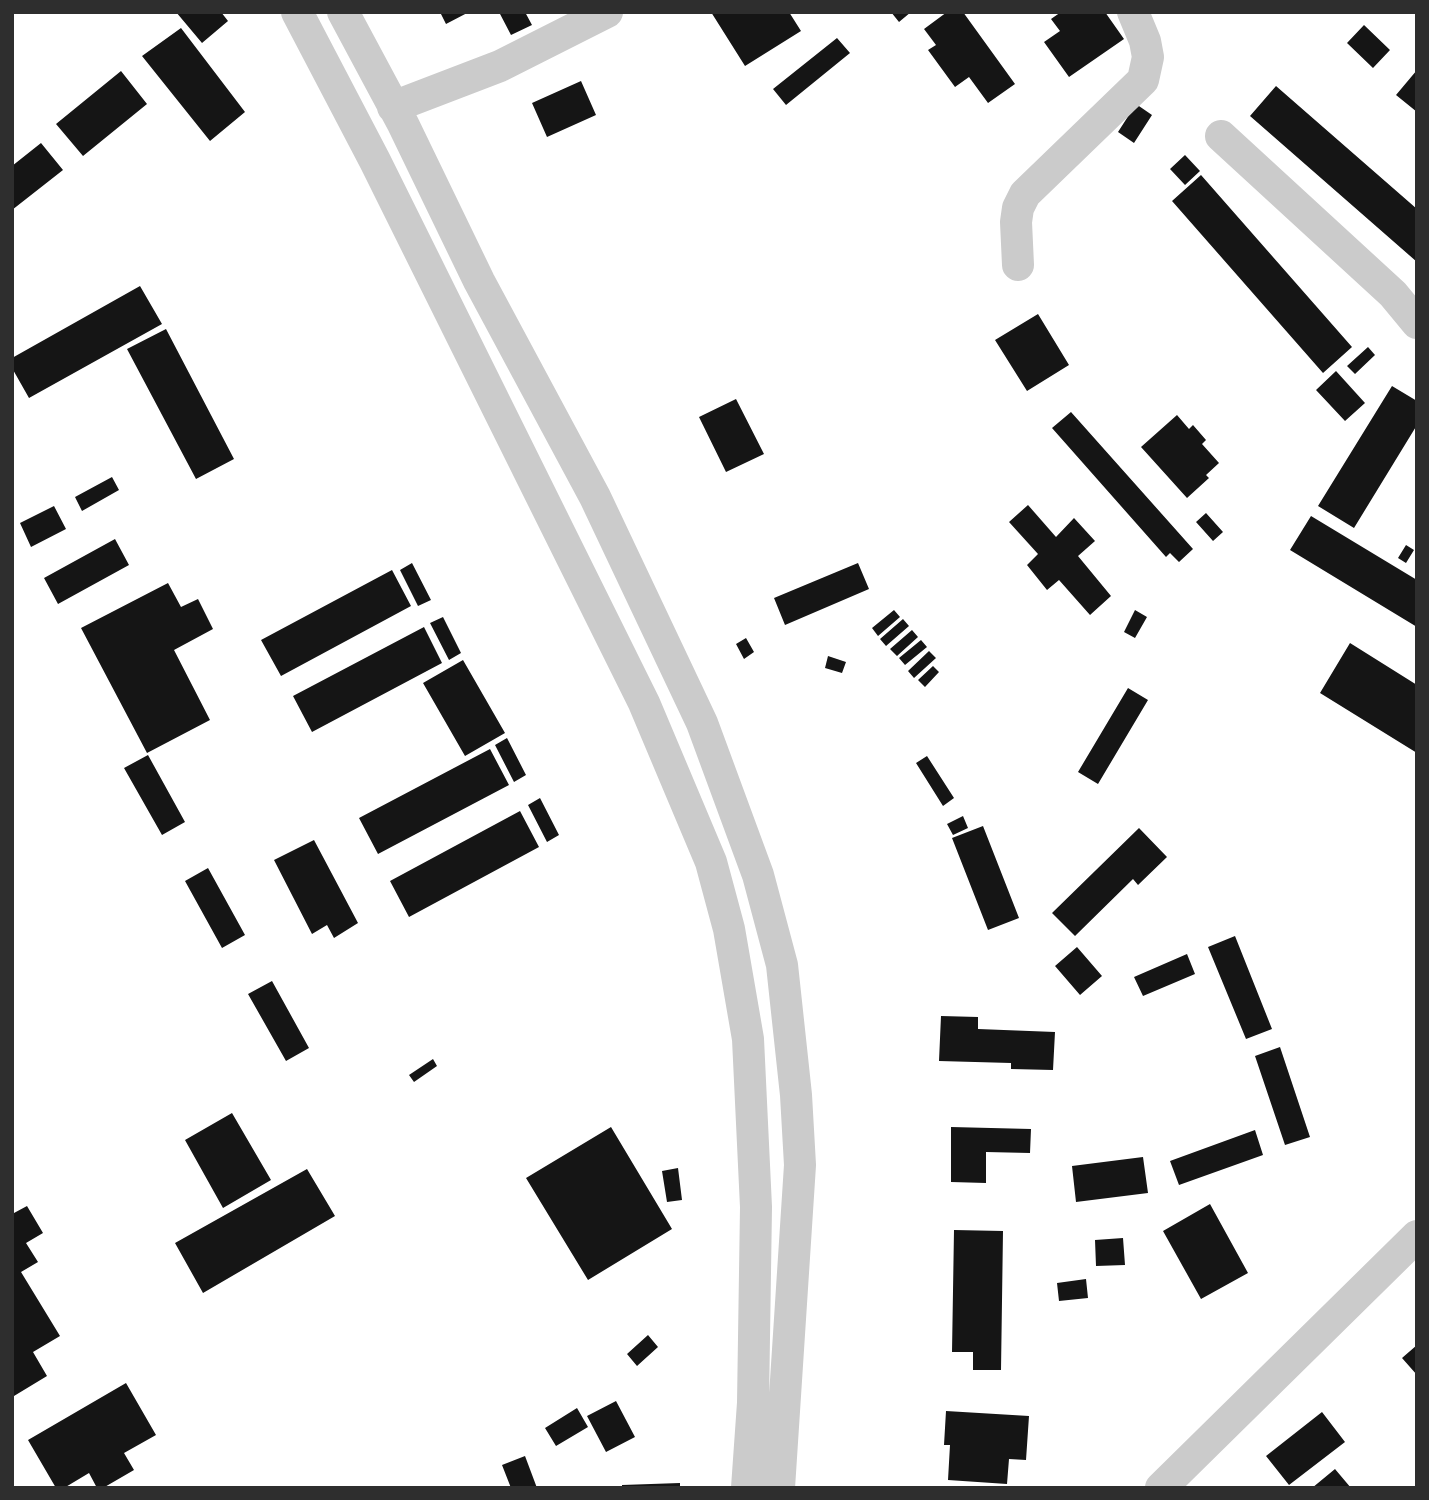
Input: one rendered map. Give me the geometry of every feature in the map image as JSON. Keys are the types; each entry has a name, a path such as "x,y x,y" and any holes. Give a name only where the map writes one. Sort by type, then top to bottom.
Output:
{"street":[{"path":"297,12 375,161 644,703 711,862 729,929 748,1039 756,1207 753,1403 747,1488"},
{"path":"343,12 479,281 595,497 702,723 758,875 782,965 796,1095 800,1165 779,1488"},
{"path":"393,107 500,66 607,12"},
{"path":"1018,265 1016,222 1025,194 1143,80 1148,57 1133,12"},
{"path":"1222,136 1393,294 1417,323"},
{"path":"1161,1488 1417,1236"}],"building":[{"path":"176,12 221,12 228,21 202,43"},
{"path":"440,12 469,12 446,24"},
{"path":"499,12 525,12 532,25 511,35"},
{"path":"711,12 789,12 801,31 745,66"},
{"path":"891,12 911,12 899,22"},
{"path":"947,12 963,12 1015,84 988,103 969,77 955,87 928,50 936,45 924,29"},
{"path":"1061,12 1105,12 1124,39 1069,77 1044,42 1060,31 1051,19"},
{"path":"1364,25 1390,50 1373,68 1347,43"},
{"path":"181,28 245,112 210,141 142,56"},
{"path":"837,38 850,53 786,105 773,89"},
{"path":"1417,70 1417,112 1396,95"},
{"path":"121,71 147,104 83,156 56,124"},
{"path":"581,81 596,115 547,137 532,103"},
{"path":"1276,86 1417,209 1417,262 1250,116"},
{"path":"1136,104 1152,115 1134,143 1118,132"},
{"path":"41,143 63,170 12,210 12,166"},
{"path":"1185,155 1200,171 1185,185 1170,169"},
{"path":"1201,175 1352,347 1323,373 1172,201"},
{"path":"140,286 162,324 29,398 12,368 12,358"},
{"path":"1038,314 1069,365 1027,391 995,340"},
{"path":"166,329 234,459 196,479 127,349"},
{"path":"1368,347 1375,355 1355,374 1347,366"},
{"path":"1336,371 1365,403 1345,421 1316,390"},
{"path":"1392,386 1417,401 1417,425 1354,528 1318,506"},
{"path":"736,399 764,454 726,472 699,417"},
{"path":"1071,412 1193,549 1179,562 1170,553 1166,557 1052,428"},
{"path":"1177,415 1189,429 1193,425 1206,440 1202,444 1219,463 1206,475 1209,478 1187,498 1141,447"},
{"path":"112,477 119,490 82,511 75,497"},
{"path":"1028,505 1056,537 1074,518 1095,541 1078,556 1111,596 1090,615 1059,580 1047,590 1027,565 1038,554 1009,522"},
{"path":"54,506 66,529 31,547 20,523"},
{"path":"1206,513 1223,532 1213,541 1196,522"},
{"path":"1311,516 1417,580 1417,627 1290,550"},
{"path":"115,539 129,565 58,604 44,578"},
{"path":"1406,545 1414,550 1406,563 1398,558"},
{"path":"412,563 431,600 418,606 400,570"},
{"path":"858,563 869,589 785,625 774,598"},
{"path":"392,570 411,606 281,676 261,640"},
{"path":"168,583 181,607 198,599 213,629 174,650 210,720 147,753 81,628"},
{"path":"894,610 900,617 878,636 872,628"},
{"path":"1135,610 1147,617 1135,638 1124,632"},
{"path":"443,617 461,653 449,660 430,623"},
{"path":"903,619 909,626 886,646 880,639"},
{"path":"424,627 442,663 312,732 293,696"},
{"path":"912,630 918,637 897,656 890,649"},
{"path":"746,638 754,652 744,659 736,644"},
{"path":"921,640 927,647 905,665 899,658"},
{"path":"1350,643 1417,685 1417,753 1320,693"},
{"path":"929,651 936,658 914,678 908,671"},
{"path":"828,656 846,662 842,673 825,668"},
{"path":"463,660 505,733 465,756 423,683"},
{"path":"933,666 939,672 925,687 918,680"},
{"path":"1128,688 1148,700 1098,784 1078,772"},
{"path":"507,738 526,775 514,782 495,745"},
{"path":"490,749 509,785 378,854 359,818"},
{"path":"148,755 185,822 162,835 124,768"},
{"path":"927,756 954,798 943,806 916,763"},
{"path":"540,798 559,835 547,842 528,805"},
{"path":"520,811 539,847 409,917 390,881"},
{"path":"963,816 968,828 953,835 947,824"},
{"path":"983,826 1019,918 988,930 952,838"},
{"path":"1139,828 1167,857 1138,885 1133,879 1075,936 1052,913"},
{"path":"314,840 358,923 334,938 327,925 312,934 274,860"},
{"path":"208,868 245,935 222,948 185,881"},
{"path":"1235,936 1272,1029 1246,1039 1208,947"},
{"path":"1077,947 1102,976 1080,995 1055,966"},
{"path":"1187,954 1195,974 1143,996 1134,977"},
{"path":"272,981 309,1048 286,1061 248,994"},
{"path":"941,1016 978,1017 978,1029 1055,1032 1053,1070 1011,1069 1011,1063 939,1061"},
{"path":"1280,1047 1310,1137 1285,1145 1255,1056"},
{"path":"433,1059 437,1066 414,1082 409,1075"},
{"path":"232,1113 271,1180 223,1208 185,1140"},
{"path":"611,1127 672,1229 588,1280 526,1178"},
{"path":"951,1127 1031,1129 1030,1153 986,1152 986,1183 951,1182"},
{"path":"1255,1130 1263,1155 1179,1185 1170,1161"},
{"path":"1143,1157 1148,1193 1076,1202 1072,1166"},
{"path":"678,1168 682,1200 667,1202 662,1171"},
{"path":"307,1169 335,1216 203,1293 175,1243"},
{"path":"1210,1204 1248,1273 1201,1299 1163,1231"},
{"path":"27,1206 43,1233 26,1243 38,1262 21,1272 60,1336 33,1352 47,1376 14,1396 12,1210 14,1213"},
{"path":"954,1230 1003,1231 1001,1370 973,1370 973,1352 952,1352"},
{"path":"1123,1238 1125,1265 1096,1266 1095,1240"},
{"path":"1086,1279 1088,1298 1059,1301 1057,1283"},
{"path":"648,1335 658,1347 637,1366 627,1354"},
{"path":"1417,1345 1417,1375 1402,1358"},
{"path":"126,1383 156,1435 124,1453 134,1470 103,1488 97,1488 89,1473 64,1488 56,1488 28,1440"},
{"path":"616,1401 635,1437 606,1452 587,1416"},
{"path":"577,1408 588,1427 556,1446 545,1428"},
{"path":"946,1411 1029,1416 1026,1460 1009,1459 1007,1484 948,1480 950,1445 944,1445"},
{"path":"1322,1412 1345,1442 1289,1485 1266,1456"},
{"path":"525,1456 537,1488 511,1488 502,1465"},
{"path":"1335,1469 1351,1488 1312,1488"},
{"path":"680,1483 680,1488 622,1488 622,1485"}]}
